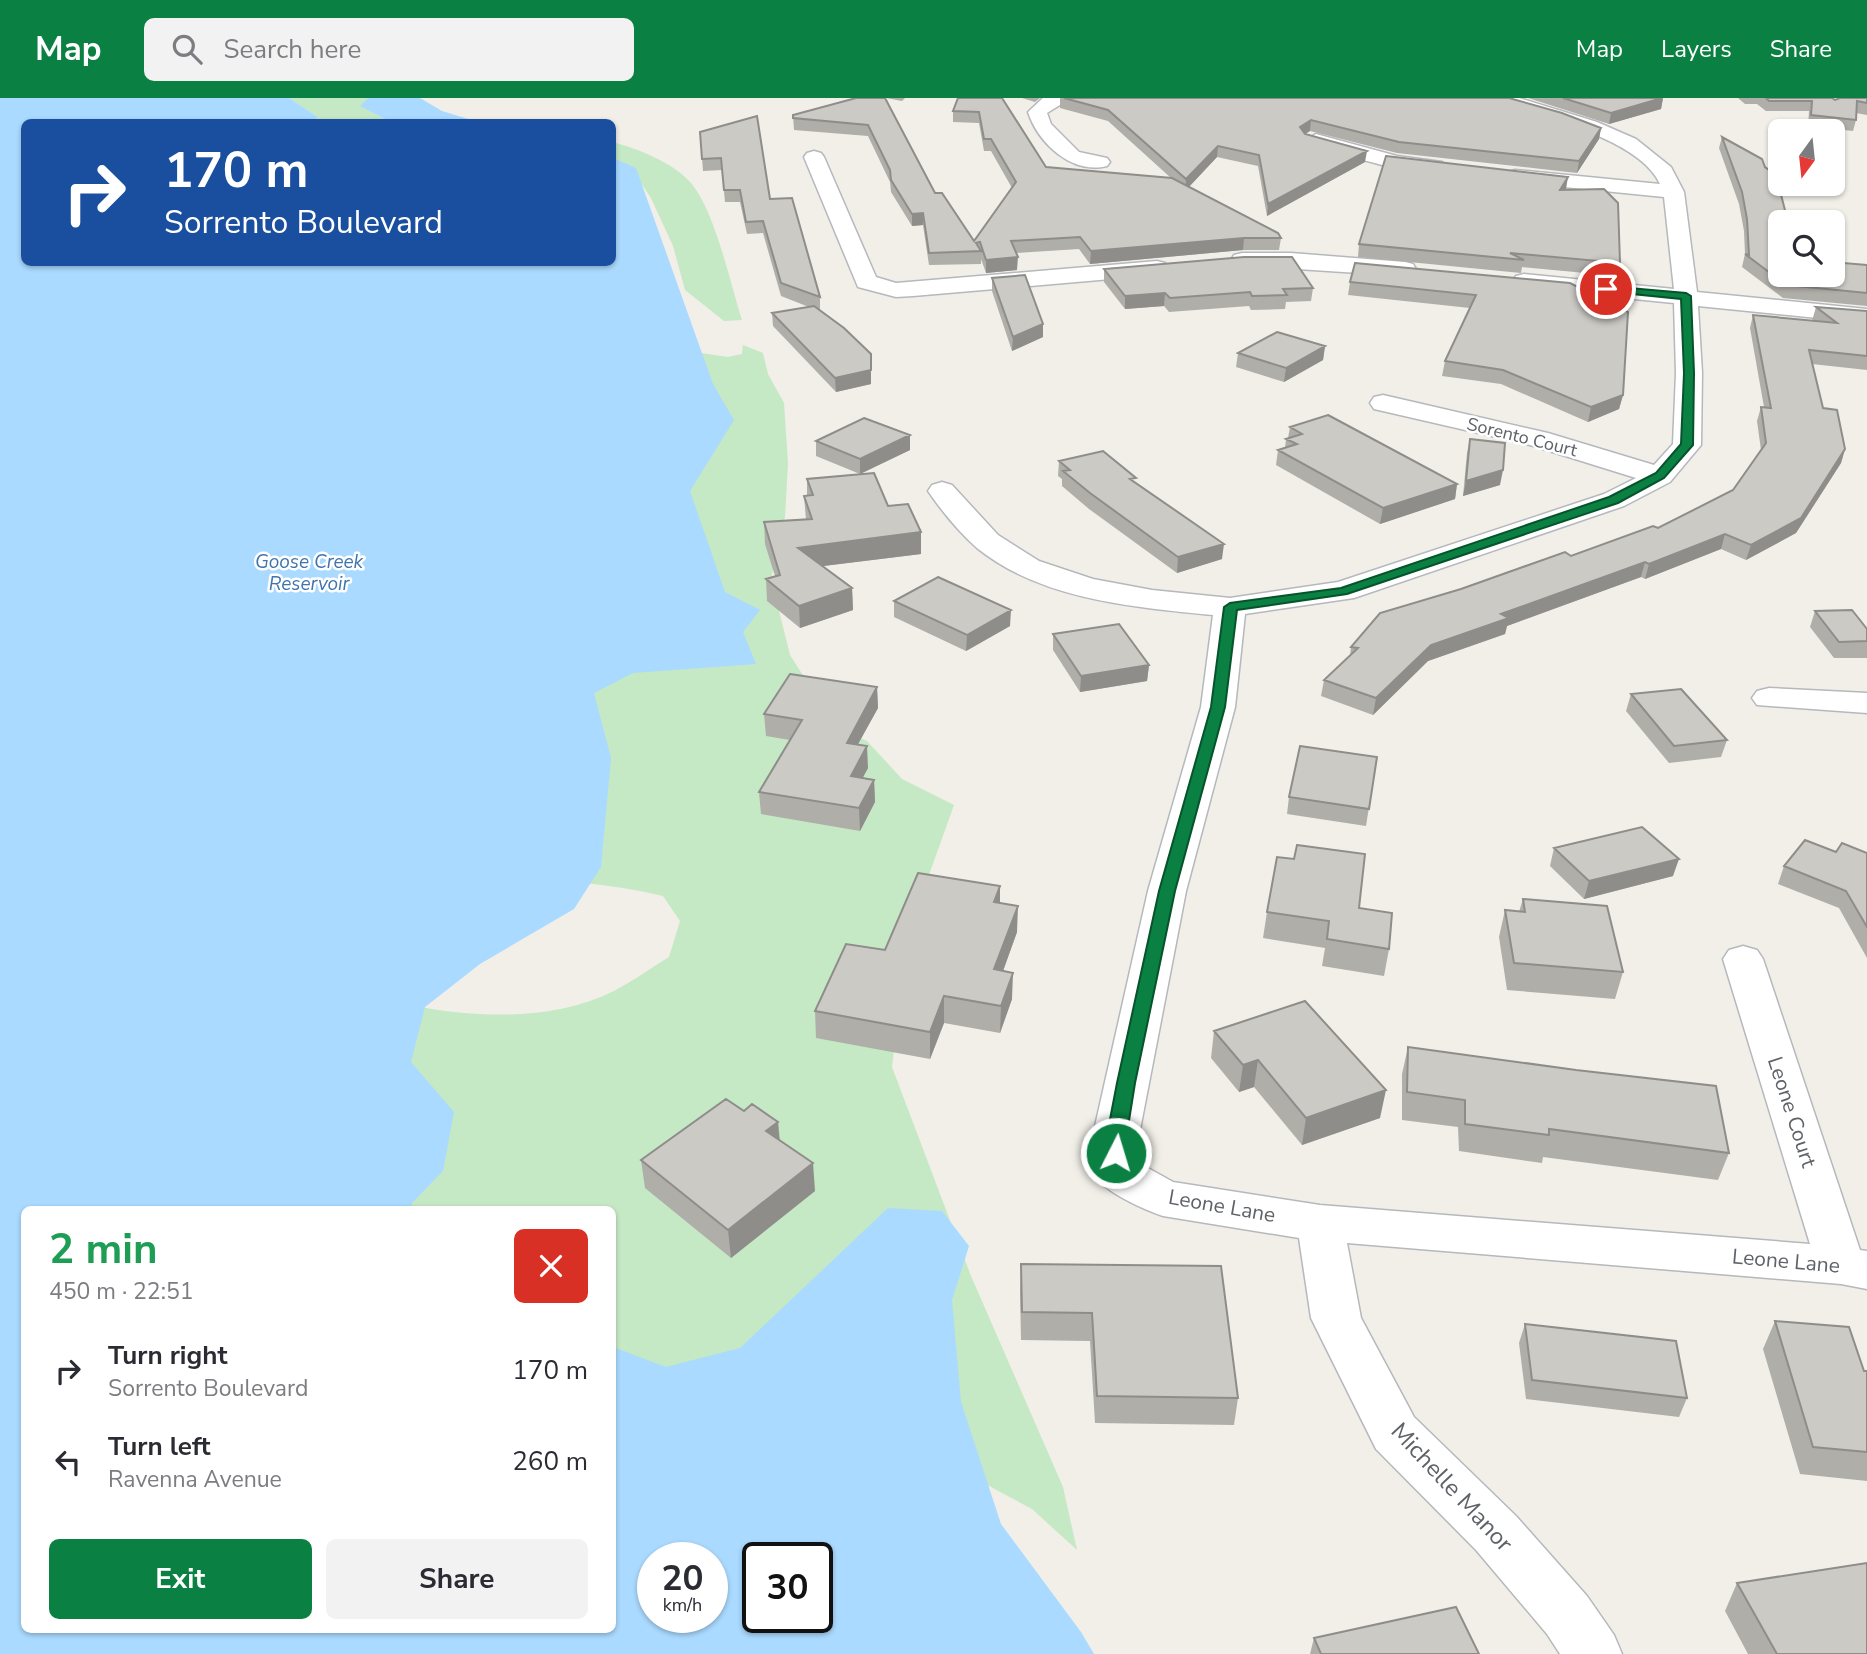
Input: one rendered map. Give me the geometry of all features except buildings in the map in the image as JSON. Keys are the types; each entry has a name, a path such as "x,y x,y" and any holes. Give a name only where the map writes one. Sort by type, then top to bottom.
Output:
{"street":[{"path":"1062,98 1051,101 1037,112 1042,126 1073,157 1100,162"},
{"path":"942,491 987,541 1028,567 1087,587 1152,599 1230,607 1343,592 1614,500 1660,476 1687,445 1689,373 1686,296 1674,192 1664,171 1629,143 1590,126 1500,98"},
{"path":"1311,139 1396,162 1450,169"},
{"path":"814,157 866,282 877,287 904,289 1174,266"},
{"path":"1491,174 1674,192"},
{"path":"1216,263 1291,260 1423,271"},
{"path":"1506,279 1867,316"},
{"name":"Sorento Court","path":"1383,403 1538,439 1660,476"},
{"name":"Leone Lane","path":"1230,607 1218,707 1167,891 1116,1135 1116,1171 1163,1198 1320,1223 1854,1268"},
{"path":"1769,698 1867,703"},
{"name":"Leone Court","path":"1743,959 1854,1268"},
{"name":"Michelle Manor","path":"1320,1223 1336,1318 1395,1433 1496,1533 1567,1615 1593,1654"}],"green space":[{"path":"289,98 368,98 361,106 385,119 316,119 318,117"},
{"path":"616,143 664,162 683,175 699,194 721,248 742,320 724,321 685,290 673,246 651,198 631,168 616,165"},
{"path":"743,345 763,353 768,374 784,403 788,463 785,517 771,579 790,655 835,726 867,741 902,779 954,805 925,886 901,992 892,1067 971,1276 1063,1487 1077,1550 1032,1509 965,1473 714,1477 657,1542 637,1542 637,1565 616,1590 616,1206 397,1206 414,1006 490,1014 567,1008 614,991 669,957 680,921 663,896 585,883 455,878 701,353 728,357 742,354"}],"water":[{"name":"Goose Creek Reservoir","path":"0,98 289,98 318,117 21,119 21,266 616,266 616,159 636,168 713,384 734,420 690,491 725,592 760,610 743,632 756,664 633,673 594,693 611,758 601,867 574,909 480,964 425,1007 411,1062 454,1112 443,1171 412,1206 21,1206 21,1633 616,1633 616,1348 666,1367 740,1348 888,1208 942,1211 969,1246 952,1300 961,1402 1001,1524 1081,1632 1094,1654 0,1654"},
{"path":"368,98 420,98 442,111 468,119 385,119 360,106"}],"route":[{"path":"1116,1153 1116,1135 1126,1083 1167,891 1218,707 1230,607 1343,592 1614,500 1660,476 1687,445 1689,373 1686,296 1606,289"}]}
